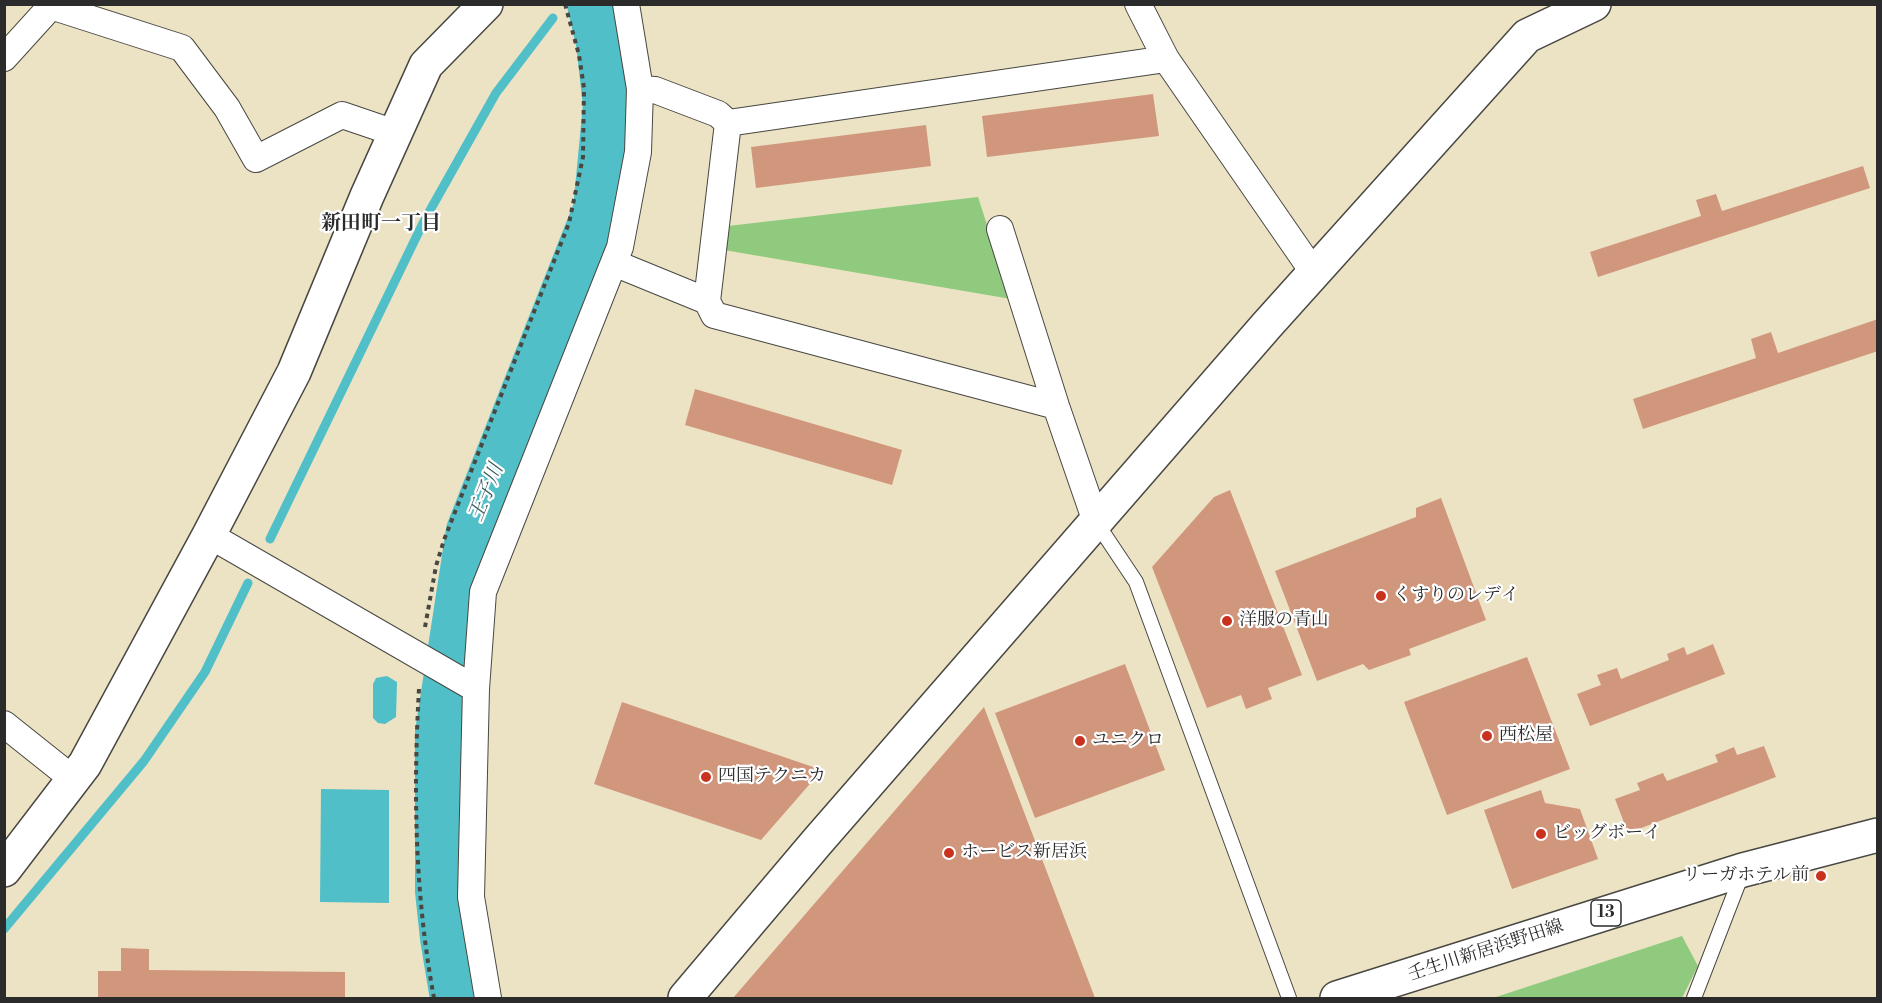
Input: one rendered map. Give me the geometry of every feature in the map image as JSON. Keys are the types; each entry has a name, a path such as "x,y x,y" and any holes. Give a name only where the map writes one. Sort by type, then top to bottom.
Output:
{"street":[{"path":"4,870 85,764 210,535 294,372 362,207 426,65 486,4"},
{"path":"488,999 471,897 475,688 483,592 620,247 638,152 640,90 626,4"},
{"path":"1138,4 1166,59 1314,273"},
{"path":"685,999 817,842 1314,273 1530,20 1594,4"},
{"path":"4,58 52,5 182,48 227,108 256,159 342,115 395,133"},
{"path":"728,123 1166,59"},
{"path":"640,90 655,90 718,114 728,123"},
{"path":"728,123 707,301 714,315 1056,406"},
{"path":"1000,229 1056,406 1096,522"},
{"path":"614,263 707,301"},
{"path":"210,535 475,688"},
{"path":"4,724 74,779"},
{"name":"壬生川新居浜野田線","path":"1337,999 1743,870 1878,835"}],"lane":[{"path":"1096,522 1136,582 1289,999"},
{"path":"1694,999 1743,870"}],"path":[{"path":"434,999 423,933 417,862 417,777 424,658 432,588 444,540 569,223 583,157 584,88 579,55 565,4"}],"green space":[{"path":"978,197 1011,299 724,250 728,226"},
{"path":"1682,936 1698,966 1682,998 1493,998"}],"water":[{"path":"387,676 397,682 396,717 385,724 378,723 373,718 373,684 376,678"},
{"path":"321,789 389,790 389,903 320,902"}],"building":[{"path":"1153,94 1159,136 987,157 982,116"},
{"path":"926,125 931,166 756,188 751,147"},
{"path":"1863,166 1870,188 1598,277 1590,252 1701,216 1696,200 1716,194 1722,211"},
{"path":"1878,319 1878,351 1643,429 1633,399 1756,358 1751,339 1771,332 1778,353"},
{"path":"695,389 902,450 892,485 685,425"},
{"name":"洋服の青山","path":"1230,490 1302,675 1268,688 1272,699 1246,709 1241,695 1207,708 1152,567 1214,497"},
{"name":"くすりのレデイ","path":"1441,498 1486,620 1409,649 1411,655 1369,670 1363,664 1317,681 1275,571 1416,517 1416,508"},
{"path":"1713,644 1725,674 1590,726 1577,694 1601,685 1597,675 1617,668 1621,679 1669,660 1667,654 1684,647 1687,655"},
{"name":"西松屋","path":"1527,657 1570,769 1447,815 1404,702"},
{"name":"ユニクロ","path":"1125,664 1165,770 1035,818 995,713"},
{"name":"四国テクニカ","path":"622,702 822,770 761,840 594,784"},
{"name":"ホービス新居浜","path":"984,707 1095,998 733,998"},
{"path":"1764,746 1776,777 1628,833 1615,799 1640,790 1637,783 1663,773 1667,781 1718,762 1715,755 1734,747 1737,755"},
{"name":"ビッグボーイ","path":"1541,790 1545,803 1580,809 1598,859 1512,889 1484,810"},
{"path":"121,948 149,949 149,970 345,972 345,998 98,998 98,971 121,971"}],"waterway":[{"name":"王子川","path":"456,998 441,891 441,733 472,531 599,210 609,105 602,43 593,4"},
{"path":"270,539 424,221 496,93 553,18"},
{"path":"4,929 144,761 205,672 248,583"}],"place":[{"name":"くすりのレデイ","path":"1381,596"},
{"name":"洋服の青山","path":"1227,621"},
{"name":"西松屋","path":"1487,736"},
{"name":"ユニクロ","path":"1080,741"},
{"name":"四国テクニカ","path":"706,777"},
{"name":"ビッグボーイ","path":"1541,834"},
{"name":"ホービス新居浜","path":"949,853"},
{"name":"リーガホテル前","path":"1821,876"}],"district":[{"name":"新田町一丁目","path":"381,224"}]}
